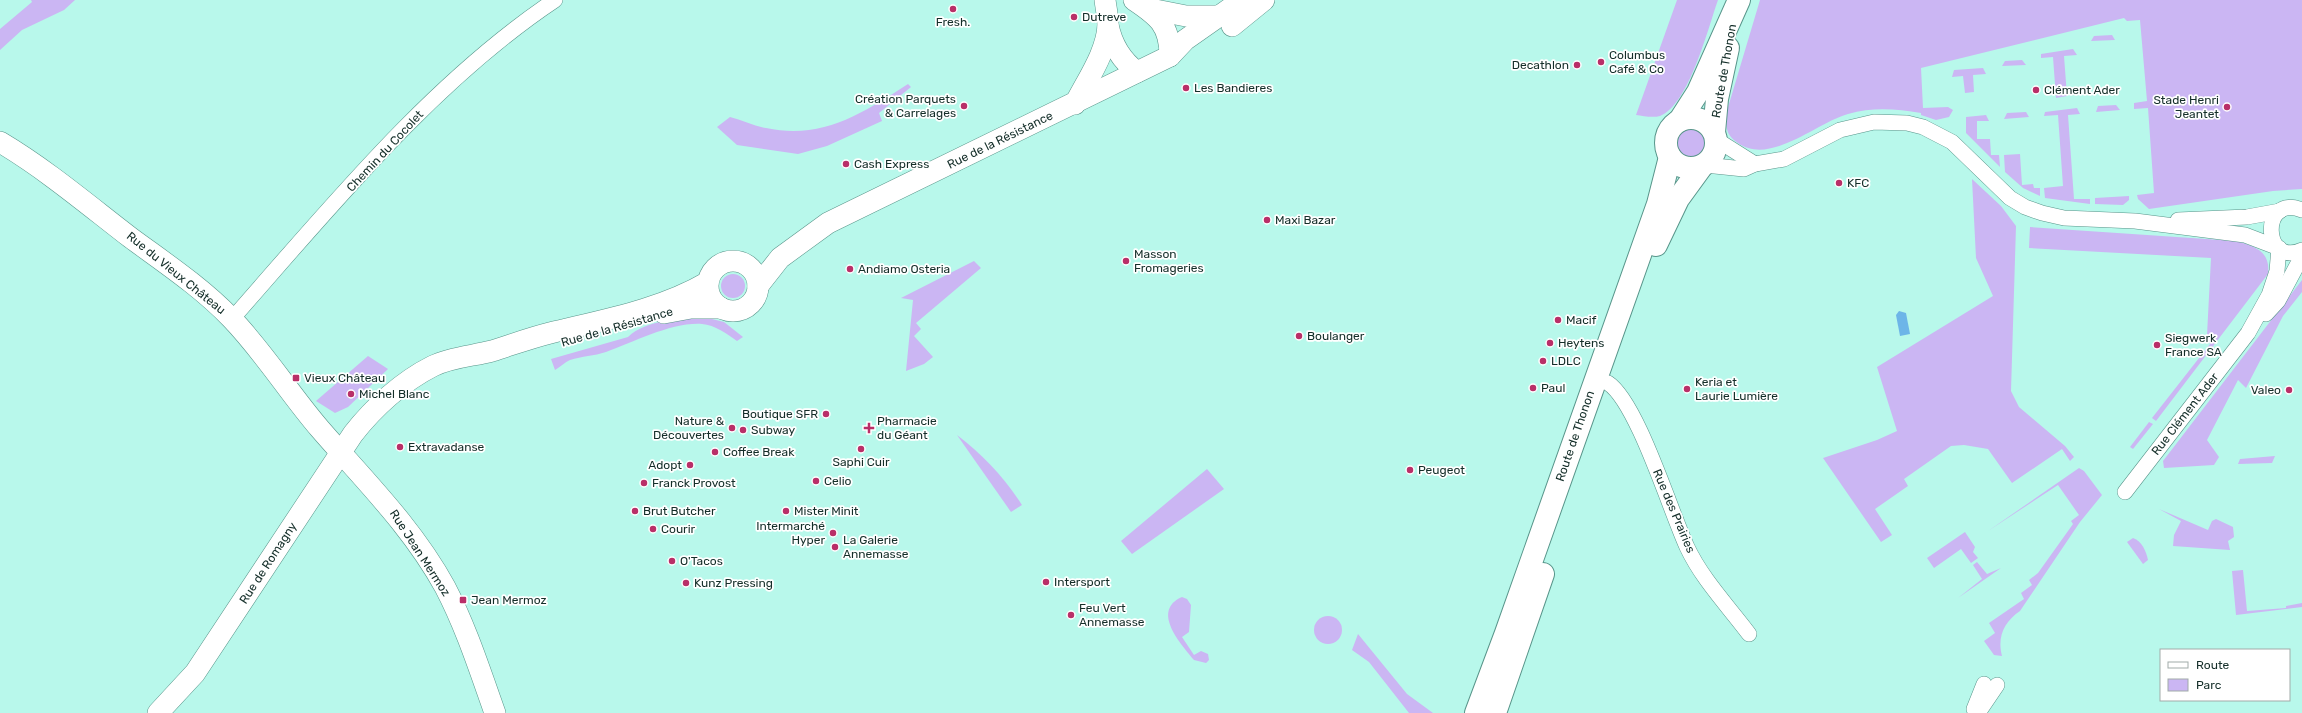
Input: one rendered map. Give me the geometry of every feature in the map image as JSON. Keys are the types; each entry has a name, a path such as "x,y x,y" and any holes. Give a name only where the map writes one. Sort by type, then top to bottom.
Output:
{"main road":[{"name":"Route de Thonon","path":"1680,120 1698,92 1737,5"},
{"name":"Route de Thonon","path":"1715,136 1717,99 1737,5"},
{"path":"1692,118 1700,119 1710,125 1715,136 1713,156 1703,165 1686,168 1676,163 1670,157 1667,150 1666,138 1671,127 1680,120 1692,118"},
{"name":"Route de Thonon","path":"1476,713 1506,633 1658,204 1670,157"},
{"name":"Route de Thonon","path":"1495,713 1655,248 1678,199 1703,165"}],"street":[{"name":"Chemin du Cocolet","path":"232,319 302,240 432,100 490,47 554,0"},
{"path":"1105,0 1108,25 1118,52 1137,72"},
{"name":"Rue de la Résistance","path":"746,264 802,232 828,223 1170,56 1185,40 1223,16 1242,0"},
{"name":"Rue de la Résistance","path":"1170,56 1188,55 1195,51 1237,23 1264,0"},
{"path":"1142,5 1186,16 1223,16"},
{"path":"1142,5 1166,30 1170,56"},
{"path":"1074,104 1097,61 1108,25"},
{"path":"1703,165 1741,170 1755,164 1784,159 1846,128 1874,122 1907,123 1923,127 1952,142 1996,187 2025,207 2064,218 2135,221 2247,217 2292,208 2302,210"},
{"path":"1715,136 1755,164"},
{"name":"Rue du Vieux Château","path":"0,142 53,176 219,305 340,451"},
{"path":"2279,248 2272,240 2270,229 2274,217 2280,211"},
{"path":"2135,221 2245,235 2289,252 2302,250"},
{"name":"Rue de la Résistance","path":"758,286 780,258 828,223"},
{"name":"Rue Clément Ader","path":"2125,492 2248,333 2269,295 2277,272 2279,248"},
{"path":"2248,333 2278,301 2302,256"},
{"path":"735,261 746,264 756,276 758,286 756,298 746,308 733,312 721,308 710,297 708,282 712,272 721,264 735,261"},
{"name":"Rue de la Résistance","path":"340,451 358,427 378,407 416,375 444,362 490,352 671,300 708,282"},
{"name":"Rue de la Résistance","path":"490,352 546,348 601,334 673,310 705,307 721,308"},
{"name":"Rue des Prairies","path":"1608,383 1617,389 1643,437 1688,548 1698,567 1749,634"},
{"name":"Rue de Romagny","path":"175,713 195,673 262,574 340,451"},
{"name":"Rue Jean Mermoz","path":"340,451 392,508 436,573 465,631 495,713"},
{"name":"Rue de Romagny","path":"158,713 195,673"},
{"path":"1972,713 1991,684 1978,713"}],"green space":[{"path":"31,0 75,0 64,10 22,30 0,50 0,29 32,2"},
{"path":"1677,0 1718,0 1696,64 1680,97 1670,109 1660,116 1651,117 1636,115"},
{"path":"1760,0 2302,0 2302,189 2273,191 2149,209 2138,199 2137,195 2154,193 2148,108 2134,109 2134,103 2147,101 2140,20 2127,21 2124,18 1921,68 1923,108 1948,107 1953,110 1949,117 1936,120 1921,115 1921,113 1903,110 1866,110 1835,119 1778,146 1764,149 1751,149 1738,143 1731,137 1727,127 1726,114"},
{"path":"2112,35 2115,40 2091,41 2094,36"},
{"path":"2073,49 2077,55 2064,56 2067,96 2056,98 2053,57 2041,58 2041,54"},
{"path":"2022,60 2026,65 2002,66 2005,61"},
{"path":"1983,68 1986,74 1973,75 1974,92 1965,93 1963,76 1952,77 1954,70"},
{"path":"908,84 911,87 879,113 882,121 827,146 798,154 737,145 717,127 730,117 762,127 787,131 824,127 858,114"},
{"path":"2116,105 2120,110 2096,112 2098,106"},
{"path":"2077,108 2080,114 2068,115 2074,199 2090,199 2090,204 2045,198 2044,188 2063,186 2058,115 2044,116 2045,112"},
{"path":"2026,112 2029,117 2004,119 2007,113"},
{"path":"1986,115 1989,121 1977,121 1977,139 1990,139 1991,155 1999,155 2000,167 1966,133 1966,117"},
{"path":"1691,129 1701,133 1705,143 1701,153 1691,157 1681,153 1677,143 1681,133"},
{"path":"2020,154 2022,185 2033,184 2034,188 2040,188 2040,196 2023,188 2005,172 2004,155"},
{"path":"1972,179 2001,206 2016,226 2011,391 2019,407 2065,446 2074,457 2070,461 2062,449 2012,483 1988,449 1964,445 1951,446 1904,479 1908,486 1875,509 1892,535 1881,542 1823,458 1877,440 1897,431 1877,367 1993,296 1976,258"},
{"path":"2129,196 2129,200 2123,205 2095,204 2095,198"},
{"path":"2030,227 2236,241 2255,248 2264,255 2267,260 2268,274 2156,421 2152,418 2210,344 2207,335 2211,258 2029,248"},
{"path":"974,261 981,268 916,323 921,329 914,336 933,357 924,364 906,371 913,300 901,298"},
{"path":"733,274 742,277 745,286 742,295 733,298 724,295 721,286 724,277"},
{"path":"2302,280 2302,292 2283,316 2246,388 2238,380 2207,440 2219,457 2214,465 2164,468 2163,461"},
{"path":"704,317 724,322 743,337 737,341 721,330 712,326 690,324 666,329 606,352 570,360 555,370 551,359 628,337 644,327 664,321"},
{"path":"368,356 388,369 348,407 335,413 316,401"},
{"path":"2149,422 2153,424 2133,449 2130,447"},
{"path":"957,435 976,450 992,467 1008,485 1022,505 1011,512"},
{"path":"2275,456 2272,463 2238,464 2240,459"},
{"path":"2079,468 2084,471 2102,495 2080,522 2020,611 2014,615 2006,625 2000,642 2002,656 1994,655 1984,641 1995,633 1989,623 2024,599 2021,593 2032,585 2029,580 2038,573 2073,524 2071,521 2079,515 2058,485 1988,531"},
{"path":"1207,469 1224,489 1132,554 1121,541"},
{"path":"2159,509 2208,530 2212,521 2216,519 2233,527 2234,537 2228,541 2230,550 2173,546 2174,535 2181,521"},
{"path":"1965,532 1975,547 1973,552 1978,558 1971,563 1961,549 1934,568 1927,558"},
{"path":"2133,538 2139,541 2146,553 2148,560 2143,564 2127,542"},
{"path":"1977,562 1987,574 2001,568 1958,598 1982,579 1973,565"},
{"path":"2243,570 2247,611 2286,608 2286,606 2302,603 2302,607 2236,615 2232,571"},
{"path":"1182,597 1187,599 1191,605 1189,632 1182,637 1194,655 1201,651 1208,654 1209,660 1206,663 1194,660 1176,637 1172,628 1169,619 1169,611 1173,603"},
{"path":"1328,616 1338,620 1342,630 1338,640 1328,644 1318,640 1314,630 1318,620"},
{"path":"1358,634 1407,694 1433,713 1409,713 1369,662 1352,650"}],"water":[{"path":"1899,311 1906,313 1910,334 1900,336 1896,315"}],"place":[{"name":"Fresh.","path":"953,9"},
{"name":"Dutreve","path":"1074,17"},
{"name":"Columbus Café & Co","path":"1601,62"},
{"name":"Decathlon","path":"1577,65"},
{"name":"Les Bandieres","path":"1186,88"},
{"name":"Clément Ader","path":"2036,90"},
{"name":"Création Parquets & Carrelages","path":"964,106"},
{"name":"Stade Henri Jeantet","path":"2227,107"},
{"name":"Cash Express","path":"846,164"},
{"name":"KFC","path":"1839,183"},
{"name":"Maxi Bazar","path":"1267,220"},
{"name":"Masson Fromageries","path":"1126,261"},
{"name":"Andiamo Osteria","path":"850,269"},
{"name":"Macif","path":"1558,320"},
{"name":"Boulanger","path":"1299,336"},
{"name":"Heytens","path":"1550,343"},
{"name":"Siegwerk France SA","path":"2157,345"},
{"name":"LDLC","path":"1543,361"},
{"name":"Vieux Château","path":"296,378"},
{"name":"Paul","path":"1533,388"},
{"name":"Keria et Laurie Lumière","path":"1687,389"},
{"name":"Valeo","path":"2289,390"},
{"name":"Michel Blanc","path":"351,394"},
{"name":"Boutique SFR","path":"826,414"},
{"name":"Nature & Découvertes","path":"732,428"},
{"name":"Pharmacie du Géant","path":"869,428"},
{"name":"Subway","path":"743,430"},
{"name":"Extravadanse","path":"400,447"},
{"name":"Saphi Cuir","path":"861,449"},
{"name":"Coffee Break","path":"715,452"},
{"name":"Adopt","path":"690,465"},
{"name":"Peugeot","path":"1410,470"},
{"name":"Celio","path":"816,481"},
{"name":"Franck Provost","path":"644,483"},
{"name":"Brut Butcher","path":"635,511"},
{"name":"Mister Minit","path":"786,511"},
{"name":"Courir","path":"653,529"},
{"name":"Intermarché Hyper","path":"833,533"},
{"name":"La Galerie Annemasse","path":"835,547"},
{"name":"O'Tacos","path":"672,561"},
{"name":"Intersport","path":"1046,582"},
{"name":"Kunz Pressing","path":"686,583"},
{"name":"Jean Mermoz","path":"463,600"},
{"name":"Feu Vert Annemasse","path":"1071,615"}]}
